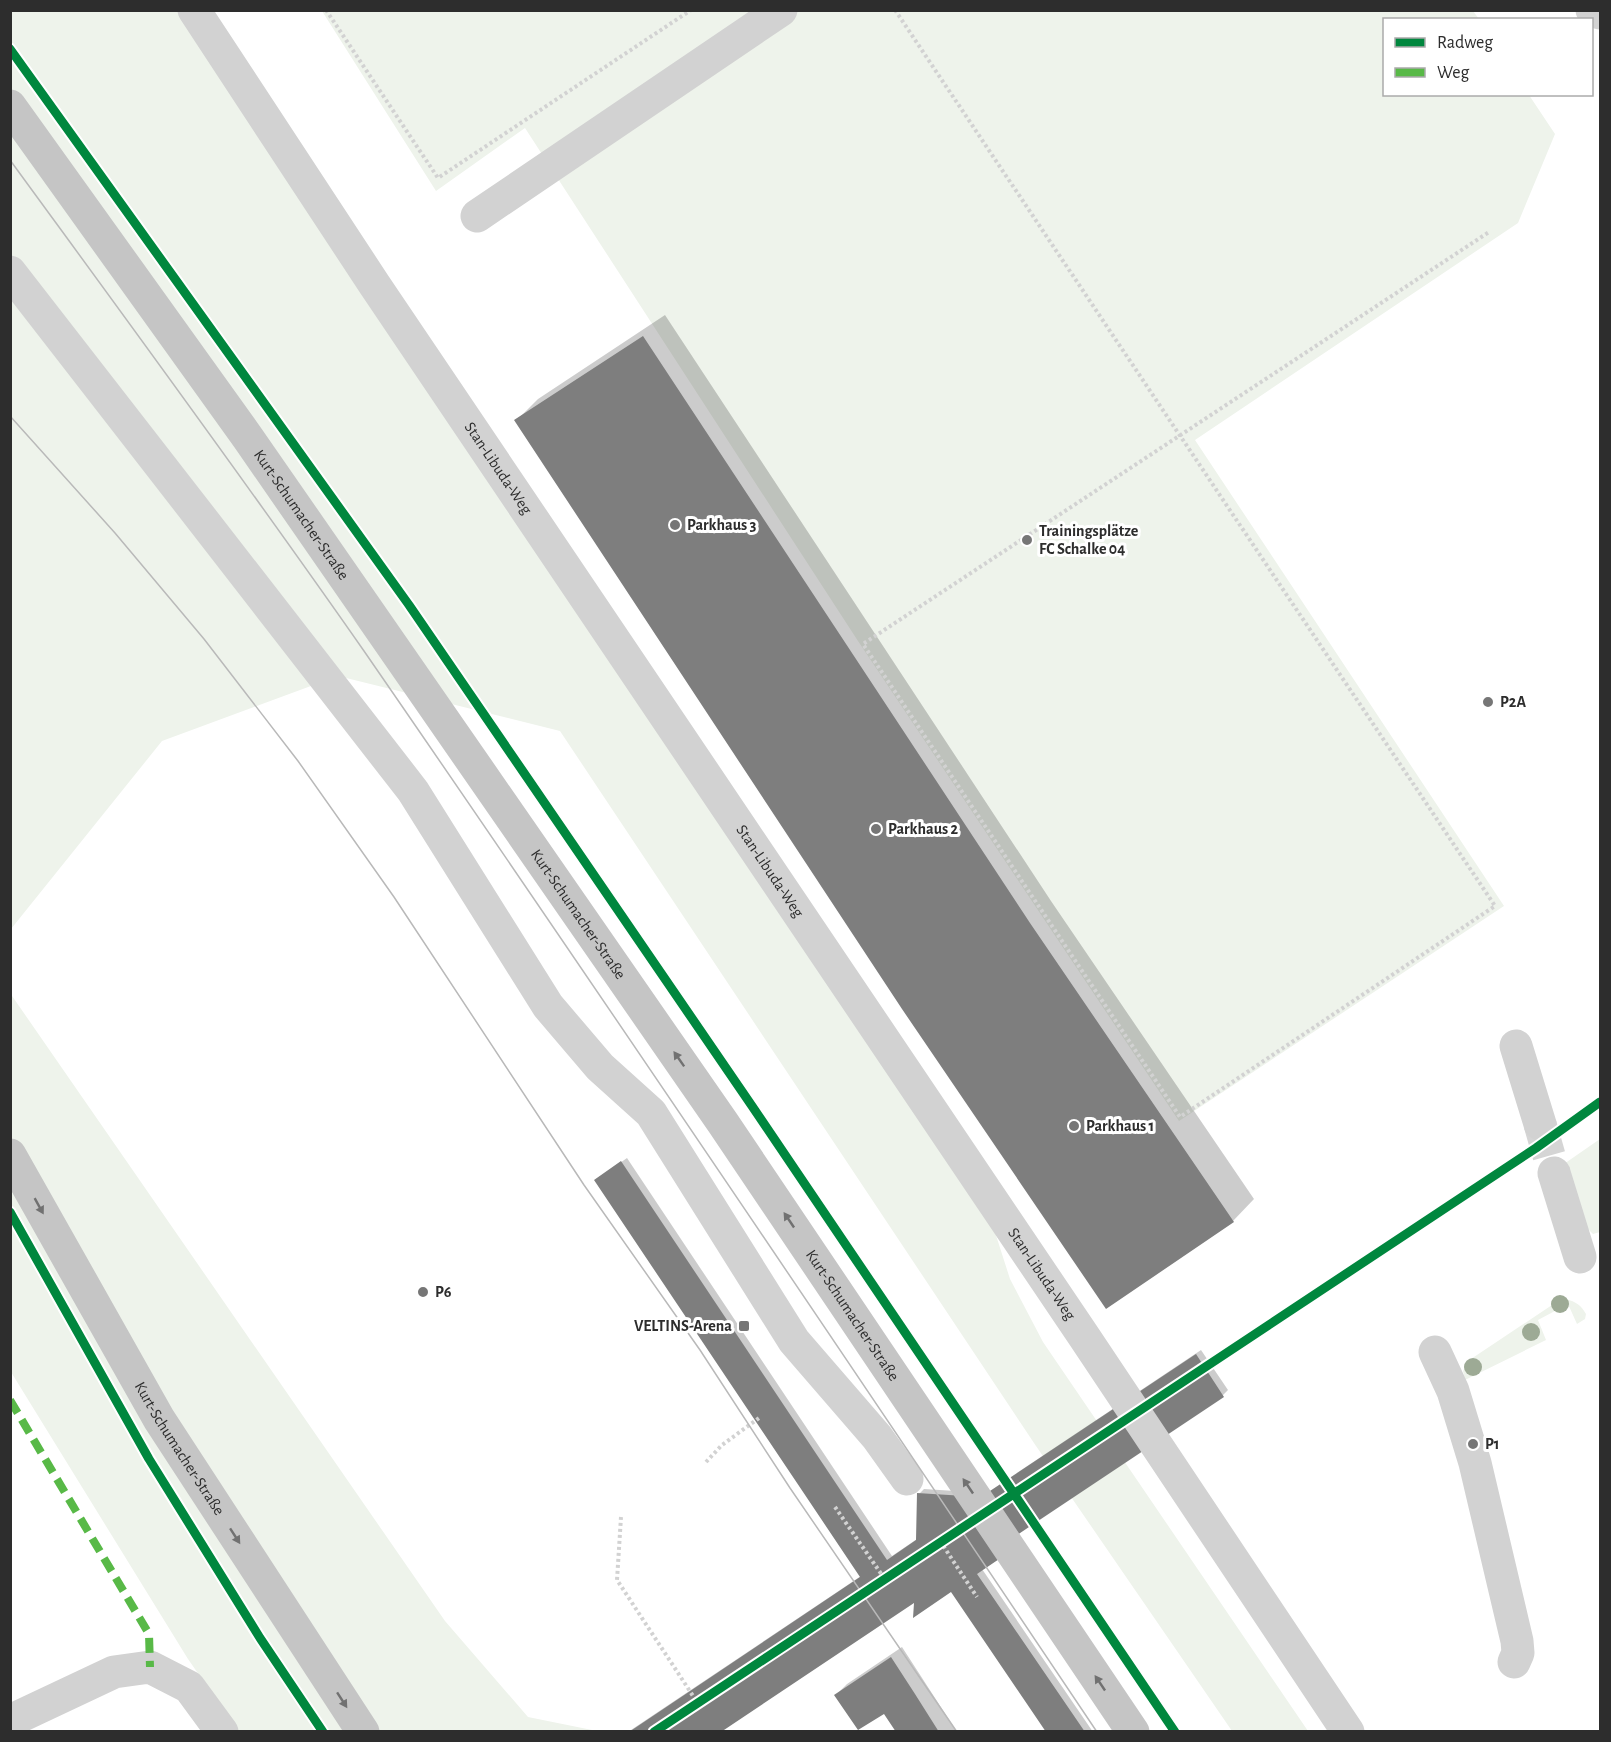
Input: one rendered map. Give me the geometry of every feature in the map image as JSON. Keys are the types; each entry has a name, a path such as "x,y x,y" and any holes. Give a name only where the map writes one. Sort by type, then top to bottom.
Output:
{"main road":[{"name":"Kurt-Schumacher-Straße","path":"10,106 249,438 709,1103 1133,1731"},
{"name":"Kurt-Schumacher-Straße","path":"10,1155 159,1419 363,1731"}],"street":[{"name":"Stan-Libuda-Weg","path":"194,10 393,313 1348,1731"},
{"path":"477,216 781,10"},
{"path":"1592,10 1600,13"},
{"path":"10,272 413,791 548,1006 600,1067 651,1113 794,1341 877,1437 907,1479"},
{"path":"1516,1046 1540,1124"},
{"path":"1554,1173 1580,1257"},
{"path":"1435,1352 1453,1391 1477,1473 1517,1641 1518,1653 1514,1662"},
{"path":"10,1720 114,1672 150,1667 189,1687 222,1731"}],"path":[{"path":"326,10 438,178 692,10"},
{"path":"895,10 1180,435 1496,906 1180,1117 863,644 1180,435 1489,232"},
{"path":"706,1462 722,1445 759,1418"},
{"path":"836,1507 884,1578"},
{"path":"621,1516 617,1580 697,1702"},
{"path":"940,1541 977,1597"}],"shaded area":[{"path":"11,11 193,11 985,1201 1010,1279 1043,1342 1308,1731 1232,1731 1036,1446 560,731 338,676 162,741 11,929"},
{"name":"Trainingsplätze FC Schalke 04","path":"322,11 1473,11 1478,18 1383,18 1383,96 1530,96 1555,134 1518,223 1195,440 1504,906 1179,1121 858,641 525,128 436,191"},
{"path":"10,993 445,1621 528,1717 597,1731 238,1731 188,1659 11,1372"},
{"path":"1600,1139 1600,1232 1593,1234 1587,1228 1561,1166"},
{"path":"1566,1299 1580,1306 1586,1314 1585,1319 1577,1324 1568,1304 1538,1320 1546,1340 1465,1380 1463,1371 1468,1361 1558,1301"}],"building":[{"path":"643,336 1030,923 1234,1222 1106,1309 902,1009 514,420"},
{"path":"621,1161 887,1560 916,1540 917,1493 981,1497 1196,1354 1224,1397 1005,1543 1008,1553 977,1574 1085,1732 1046,1732 951,1592 913,1618 914,1603 721,1732 629,1732 860,1577 594,1180"},
{"path":"891,1657 939,1732 896,1732 884,1714 858,1730 834,1695"}],"tunnel":[{"path":"1540,1124 1554,1173"}],"tram line":[{"path":"10,160 233,466 364,651 549,920 1097,1732"},
{"path":"10,416 115,533 204,639 298,761 394,897 584,1185 700,1350 790,1488 957,1732"}],"marked path":[{"path":"10,1400 149,1634 150,1667"}],"cycle path":[{"path":"10,49 409,605 752,1106 1175,1732"},
{"path":"654,1732 1536,1148 1600,1102"},
{"path":"10,1212 149,1459 260,1638 323,1732"}],"place":[{"name":"Parkhaus 3","path":"675,525"},
{"name":"Trainingsplätze FC Schalke 04","path":"1027,540"},
{"name":"P2A","path":"1488,702"},
{"name":"Parkhaus 2","path":"876,829"},
{"name":"Parkhaus 1","path":"1074,1126"},
{"name":"P6","path":"423,1292"},
{"name":"VELTINS-Arena","path":"744,1326"},
{"name":"P1","path":"1473,1444"}]}
